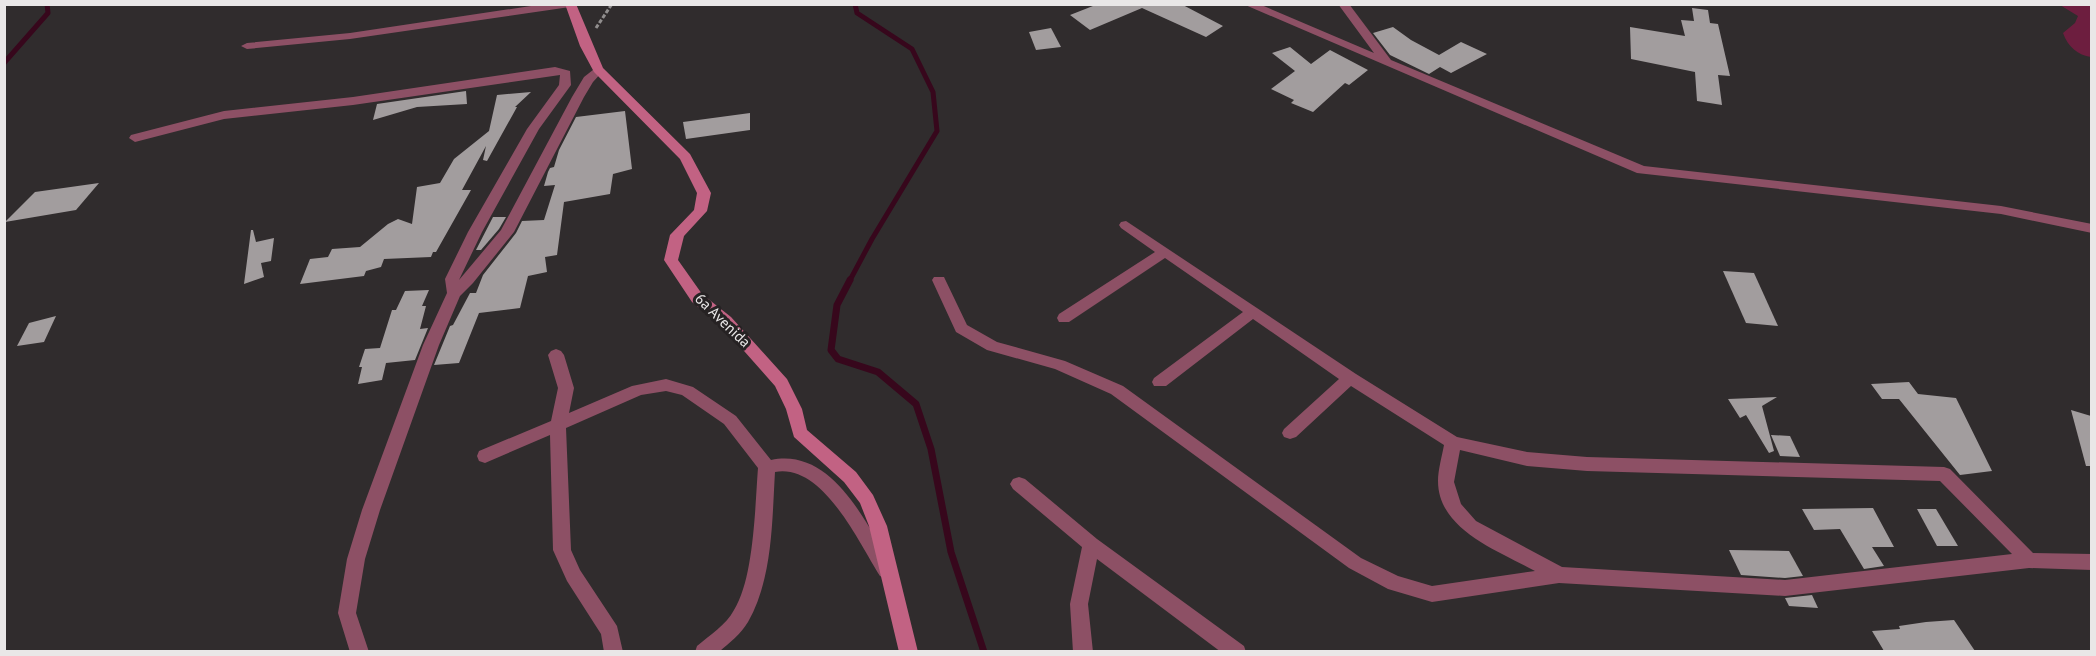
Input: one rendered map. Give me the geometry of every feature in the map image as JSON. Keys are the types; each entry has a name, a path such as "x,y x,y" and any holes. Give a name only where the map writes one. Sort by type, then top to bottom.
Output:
{"street":[{"name":"6a Avenida","path":"570,4 585,44 593,75 685,157 704,194 700,211 677,234 671,260 697,298 726,321 781,383 794,409 800,433 850,477 867,500 878,526 909,651"},
{"path":"247,46 350,36 570,4"},
{"path":"1248,4 1389,66 1642,170 2001,210 2091,229"},
{"path":"1342,4 1389,66"},
{"path":"135,138 224,116 353,101 533,74 566,73 565,85 534,129 475,232 452,279 454,293"},
{"path":"565,85 593,75"},
{"path":"360,651 347,613 356,559 371,510 423,365 454,293 468,280 507,232 593,75"},
{"path":"1126,225 1350,378 1453,442 1527,459 1587,464 1944,474 2029,560"},
{"path":"1065,318 1165,252"},
{"path":"939,280 961,328 992,346 1060,365 1117,390 1355,563 1394,583 1432,594 1559,575 1785,588 2029,560 2091,562"},
{"path":"1160,382 1253,312"},
{"path":"556,355 566,388 558,426 562,550 573,575 610,632 614,651"},
{"path":"1290,432 1350,378"},
{"path":"485,456 638,390 666,385 687,391 730,420 767,467 764,513 751,591 740,617 704,651"},
{"path":"1453,442 1446,482 1454,507 1470,526 1559,575"},
{"path":"767,467 789,464 812,472 828,483 889,576"},
{"path":"1018,484 1091,544 1237,651"},
{"path":"1083,651 1079,604 1091,544"}],"path":[{"path":"585,44 612,4"}],"shaded area":[{"path":"2060,5 2091,5 2091,57 2078,52 2068,42 2063,33 2075,23 2078,16"}],"building":[{"path":"1098,4 1181,4 1223,26 1206,37 1142,8 1090,30 1070,15"},
{"path":"1692,8 1708,10 1710,23 1718,24 1730,76 1718,75 1722,105 1697,101 1695,72 1631,59 1630,27 1685,36 1681,20 1694,21"},
{"path":"1393,27 1439,55 1461,42 1487,54 1451,73 1440,67 1429,74 1390,55 1373,33"},
{"path":"1051,28 1061,47 1036,50 1029,32"},
{"path":"1290,47 1311,64 1330,50 1368,70 1349,85 1345,83 1313,112 1291,103 1294,100 1271,89 1295,71 1272,53"},
{"path":"466,91 467,104 417,107 373,120 377,104"},
{"path":"531,92 515,107 517,107 487,161 483,160 486,146 462,190 471,190 431,257 384,259 381,267 366,271 364,276 300,284 310,259 328,257 332,249 360,247 388,224 398,219 412,224 417,187 440,183 454,159 489,131 497,95"},
{"path":"625,111 632,169 613,174 610,194 564,202 557,255 545,257 547,272 528,276 520,308 479,313 459,363 434,365 450,326 453,325 470,293 476,293 483,275 516,233 522,221 544,220 555,185 544,186 548,172 554,167 559,150 576,117"},
{"path":"750,113 750,130 686,139 683,122"},
{"path":"99,183 76,210 5,222 35,192"},
{"path":"493,217 506,217 481,250 476,250"},
{"path":"251,230 253,230 256,242 274,238 271,261 261,263 264,277 244,284"},
{"path":"1723,271 1754,273 1778,326 1746,323"},
{"path":"429,290 422,306 426,306 420,329 428,328 415,360 386,363 382,380 358,384 362,367 359,367 365,349 380,348 392,310 396,310 405,291"},
{"path":"56,316 44,342 17,346 29,323"},
{"path":"1909,382 1918,394 1956,398 1992,471 1960,475 1899,399 1882,399 1871,384"},
{"path":"1777,397 1762,406 1774,451 1769,453 1746,415 1740,418 1728,399"},
{"path":"2071,410 2091,416 2091,466 2086,466"},
{"path":"1771,435 1790,436 1800,457 1780,456"},
{"path":"1873,508 1894,547 1872,547 1884,566 1864,569 1840,529 1814,530 1802,509"},
{"path":"1917,509 1936,509 1958,546 1937,546"},
{"path":"1729,550 1789,551 1803,576 1785,578 1741,575"},
{"path":"1812,595 1818,608 1789,606 1785,598"},
{"path":"1954,620 1975,651 1884,651 1872,631 1900,629 1899,626 1926,622"}],"waterway":[{"path":"4,63 48,13 47,4"},
{"path":"849,282 937,131 933,92 912,49 857,13 855,4"},
{"path":"850,280 837,305 831,350 838,359 878,372 916,404 931,449 951,552 984,652"}]}
